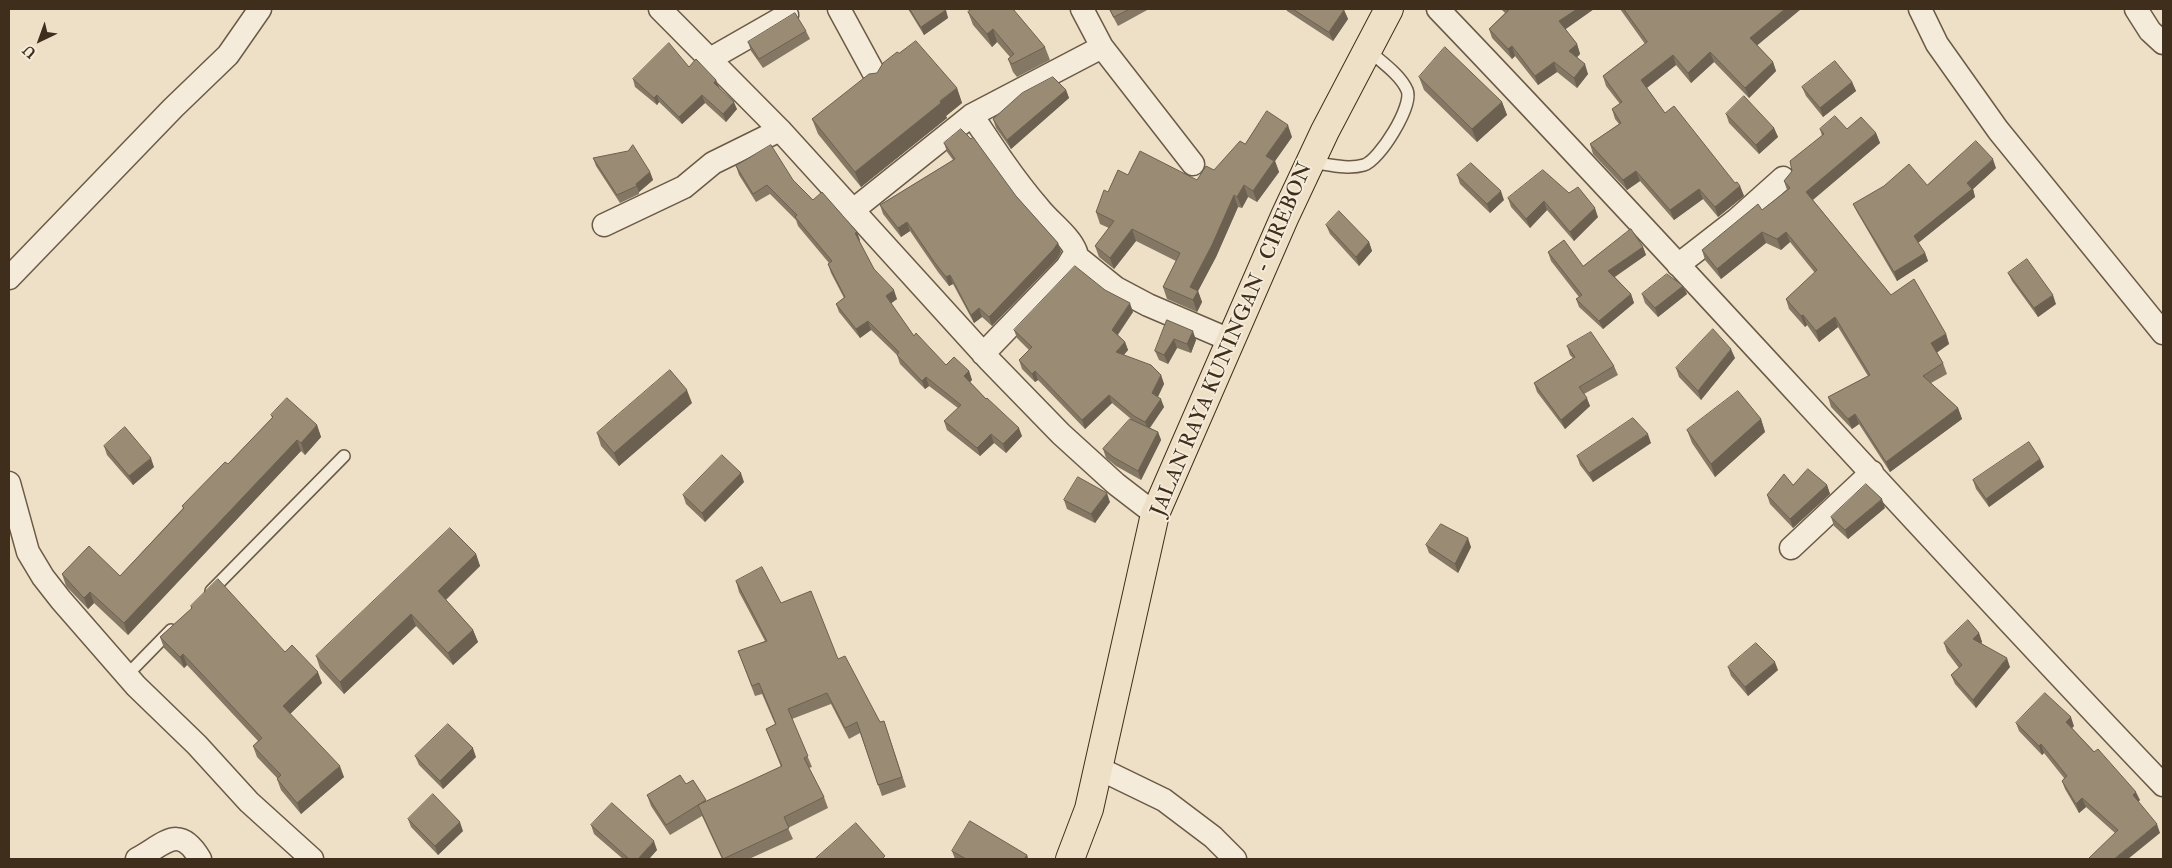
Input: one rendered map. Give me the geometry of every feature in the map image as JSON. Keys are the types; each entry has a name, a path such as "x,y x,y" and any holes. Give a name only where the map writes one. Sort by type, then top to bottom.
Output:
{"highway":[{"name":"JALAN RAYA KUNINGAN - CIREBON","path":"1070,859 1089,809 1155,514 1310,162 1389,9"}],"street":[{"path":"9,278 166,115 228,54 260,9"},
{"path":"660,9 780,130 984,354 1061,434 1116,484 1155,514"},
{"path":"839,9 876,77"},
{"path":"1082,9 1102,47 1192,164"},
{"path":"1438,9 1872,472 2028,644 2163,785"},
{"path":"1920,9 1937,44 1998,130 2163,333"},
{"path":"2136,9 2150,31 2163,43"},
{"path":"710,59 788,15"},
{"path":"852,211 972,114 1102,47"},
{"path":"972,114 1033,200 1075,250 1075,255 1067,267 984,354"},
{"path":"604,225 692,181 712,163 780,130"},
{"path":"1678,265 1736,220 1783,178"},
{"path":"1075,255 1116,288 1148,305 1230,340"},
{"path":"1791,548 1872,472"},
{"path":"9,483 28,552 43,577 126,675 198,745 249,802 312,859"},
{"path":"1098,768 1164,800 1213,836 1235,859"},
{"path":"137,859 172,839 178,838 187,842 200,859"}],"lane":[{"path":"1310,162 1352,168 1365,165 1382,153 1405,111 1409,99 1408,91 1399,79 1367,49"},
{"path":"204,597 344,456"},
{"path":"126,675 183,619"}],"building":[{"path":"910,9 945,9 946,10 921,27"},
{"path":"972,9 1013,9 1045,47 1012,64 1008,59 1014,54 993,29 987,34 968,12"},
{"path":"1110,9 1130,9 1114,17"},
{"path":"1293,9 1342,9 1344,10 1329,32"},
{"path":"1506,9 1577,9 1559,21 1577,44 1569,51 1585,64 1574,78 1554,62 1535,76 1512,46 1508,49 1489,29 1508,11"},
{"path":"1624,9 1785,9 1750,38 1773,62 1745,88 1710,52 1688,73 1673,55 1641,80 1665,113 1674,106 1735,183 1737,182 1740,186 1715,207 1699,189 1670,210 1636,171 1623,180 1590,144 1621,123 1612,109 1622,102 1603,76 1647,42"},
{"path":"795,13 806,31 759,59 748,42"},
{"path":"916,41 957,88 855,172 812,119 869,74 877,73 883,63 897,52 899,53"},
{"path":"669,43 689,67 696,59 716,80 714,83 734,102 723,114 702,95 679,117 657,95 654,98 633,79"},
{"path":"1445,47 1502,102 1472,129 1419,77"},
{"path":"1835,61 1852,82 1820,108 1802,87"},
{"path":"1053,77 1066,90 1007,140 993,119 1022,93"},
{"path":"1744,96 1774,128 1756,145 1726,114"},
{"path":"1267,111 1288,125 1266,156 1274,161 1253,191 1244,185 1237,197 1234,195 1212,245 1190,287 1198,291 1193,300 1163,287 1180,253 1132,229 1110,258 1095,246 1114,221 1096,212 1104,190 1108,192 1118,170 1128,175 1140,151 1197,180 1206,166 1214,170 1240,141 1245,144"},
{"path":"1835,116 1847,129 1861,117 1876,133 1806,192 1891,295 1914,279 1946,334 1931,343 1943,363 1923,376 1958,408 1886,462 1855,414 1848,419 1828,397 1870,375 1835,317 1816,331 1786,299 1817,270 1786,232 1777,239 1762,232 1717,269 1702,250 1758,204 1762,210 1790,188 1784,181 1792,171 1790,161 1824,134 1820,129"},
{"path":"961,129 971,139 973,137 1016,196 1058,243 989,317 979,308 971,315 950,275 946,277 907,222 898,228 880,205 955,159 944,143"},
{"path":"1976,141 1993,159 1967,183 1972,189 1914,236 1925,253 1894,272 1853,204 1884,186 1909,164 1927,185"},
{"path":"633,145 650,172 636,184 637,186 617,195 593,158 628,151"},
{"path":"771,145 793,180 813,200 822,192 857,232 855,233 874,269 894,290 886,296 914,336 916,333 946,365 954,357 969,371 964,376 986,399 1019,428 1003,444 991,434 977,448 944,421 961,405 926,377 922,381 897,355 899,352 868,321 856,329 836,304 845,297 828,264 832,261 795,217 797,215 767,185 753,194 736,166"},
{"path":"1471,163 1501,191 1487,204 1457,175"},
{"path":"1543,170 1569,193 1578,187 1595,208 1570,232 1544,201 1526,219 1508,198"},
{"path":"1339,211 1369,242 1356,257 1326,225"},
{"path":"1631,229 1643,247 1608,271 1631,294 1599,321 1576,299 1582,295 1548,252 1564,240 1583,266"},
{"path":"2027,259 2053,295 2034,308 2008,273"},
{"path":"1075,266 1105,290 1130,303 1112,330 1125,342 1116,352 1151,365 1161,375 1152,393 1161,399 1145,422 1134,416 1109,395 1082,420 1035,371 1032,374 1019,360 1032,347 1014,330"},
{"path":"1667,274 1683,286 1655,308 1642,294"},
{"path":"1167,320 1193,331 1187,344 1174,339 1164,355 1155,351"},
{"path":"1713,329 1731,349 1698,391 1676,368"},
{"path":"1591,332 1614,366 1579,387 1587,398 1561,420 1534,383 1575,357 1567,346"},
{"path":"670,370 687,390 614,453 597,433"},
{"path":"1738,391 1761,419 1711,464 1687,430"},
{"path":"287,398 317,425 301,443 297,440 124,623 90,592 84,598 62,574 89,546 120,576 184,508 182,506 225,462 228,464 273,417 271,415"},
{"path":"1633,418 1648,434 1589,473 1577,456"},
{"path":"1130,419 1158,432 1138,471 1103,449"},
{"path":"125,427 151,458 129,476 104,446"},
{"path":"2029,442 2040,459 1986,499 1973,480"},
{"path":"722,455 741,473 702,513 683,495"},
{"path":"1808,469 1827,485 1790,519 1767,495 1784,474 1793,485"},
{"path":"1078,477 1107,493 1091,514 1064,500"},
{"path":"1866,484 1882,499 1845,530 1831,517"},
{"path":"1441,524 1468,538 1455,564 1426,545"},
{"path":"450,528 476,554 438,591 473,630 448,653 411,614 340,682 316,656"},
{"path":"762,567 781,603 811,591 838,659 845,656 880,722 884,721 902,777 878,785 857,722 845,728 827,693 788,709 808,756 804,758 824,797 784,817 789,828 723,859 698,805 782,766 766,729 776,724 759,683 752,686 738,651 767,641 736,581"},
{"path":"218,579 285,652 292,645 318,672 283,706 340,766 297,803 277,779 281,775 253,746 262,738 183,654 180,657 160,637 192,608 191,606"},
{"path":"1968,620 1979,633 1973,639 2007,658 1973,700 1951,675 1962,665 1944,643"},
{"path":"1756,643 1775,662 1745,687 1728,667"},
{"path":"2045,693 2071,717 2066,722 2094,752 2098,749 2136,792 2133,795 2157,824 2114,859 2088,859 2118,830 2082,798 2076,804 2062,781 2067,776 2041,744 2039,746 2016,723"},
{"path":"448,724 473,748 440,781 415,756"},
{"path":"680,775 686,784 693,780 706,800 666,825 647,795"},
{"path":"433,794 460,822 435,846 408,819"},
{"path":"612,803 654,841 638,859 629,859 591,825"},
{"path":"970,821 1027,855 1024,859 966,859 952,851"},
{"path":"856,823 885,856 882,859 815,859"}]}
